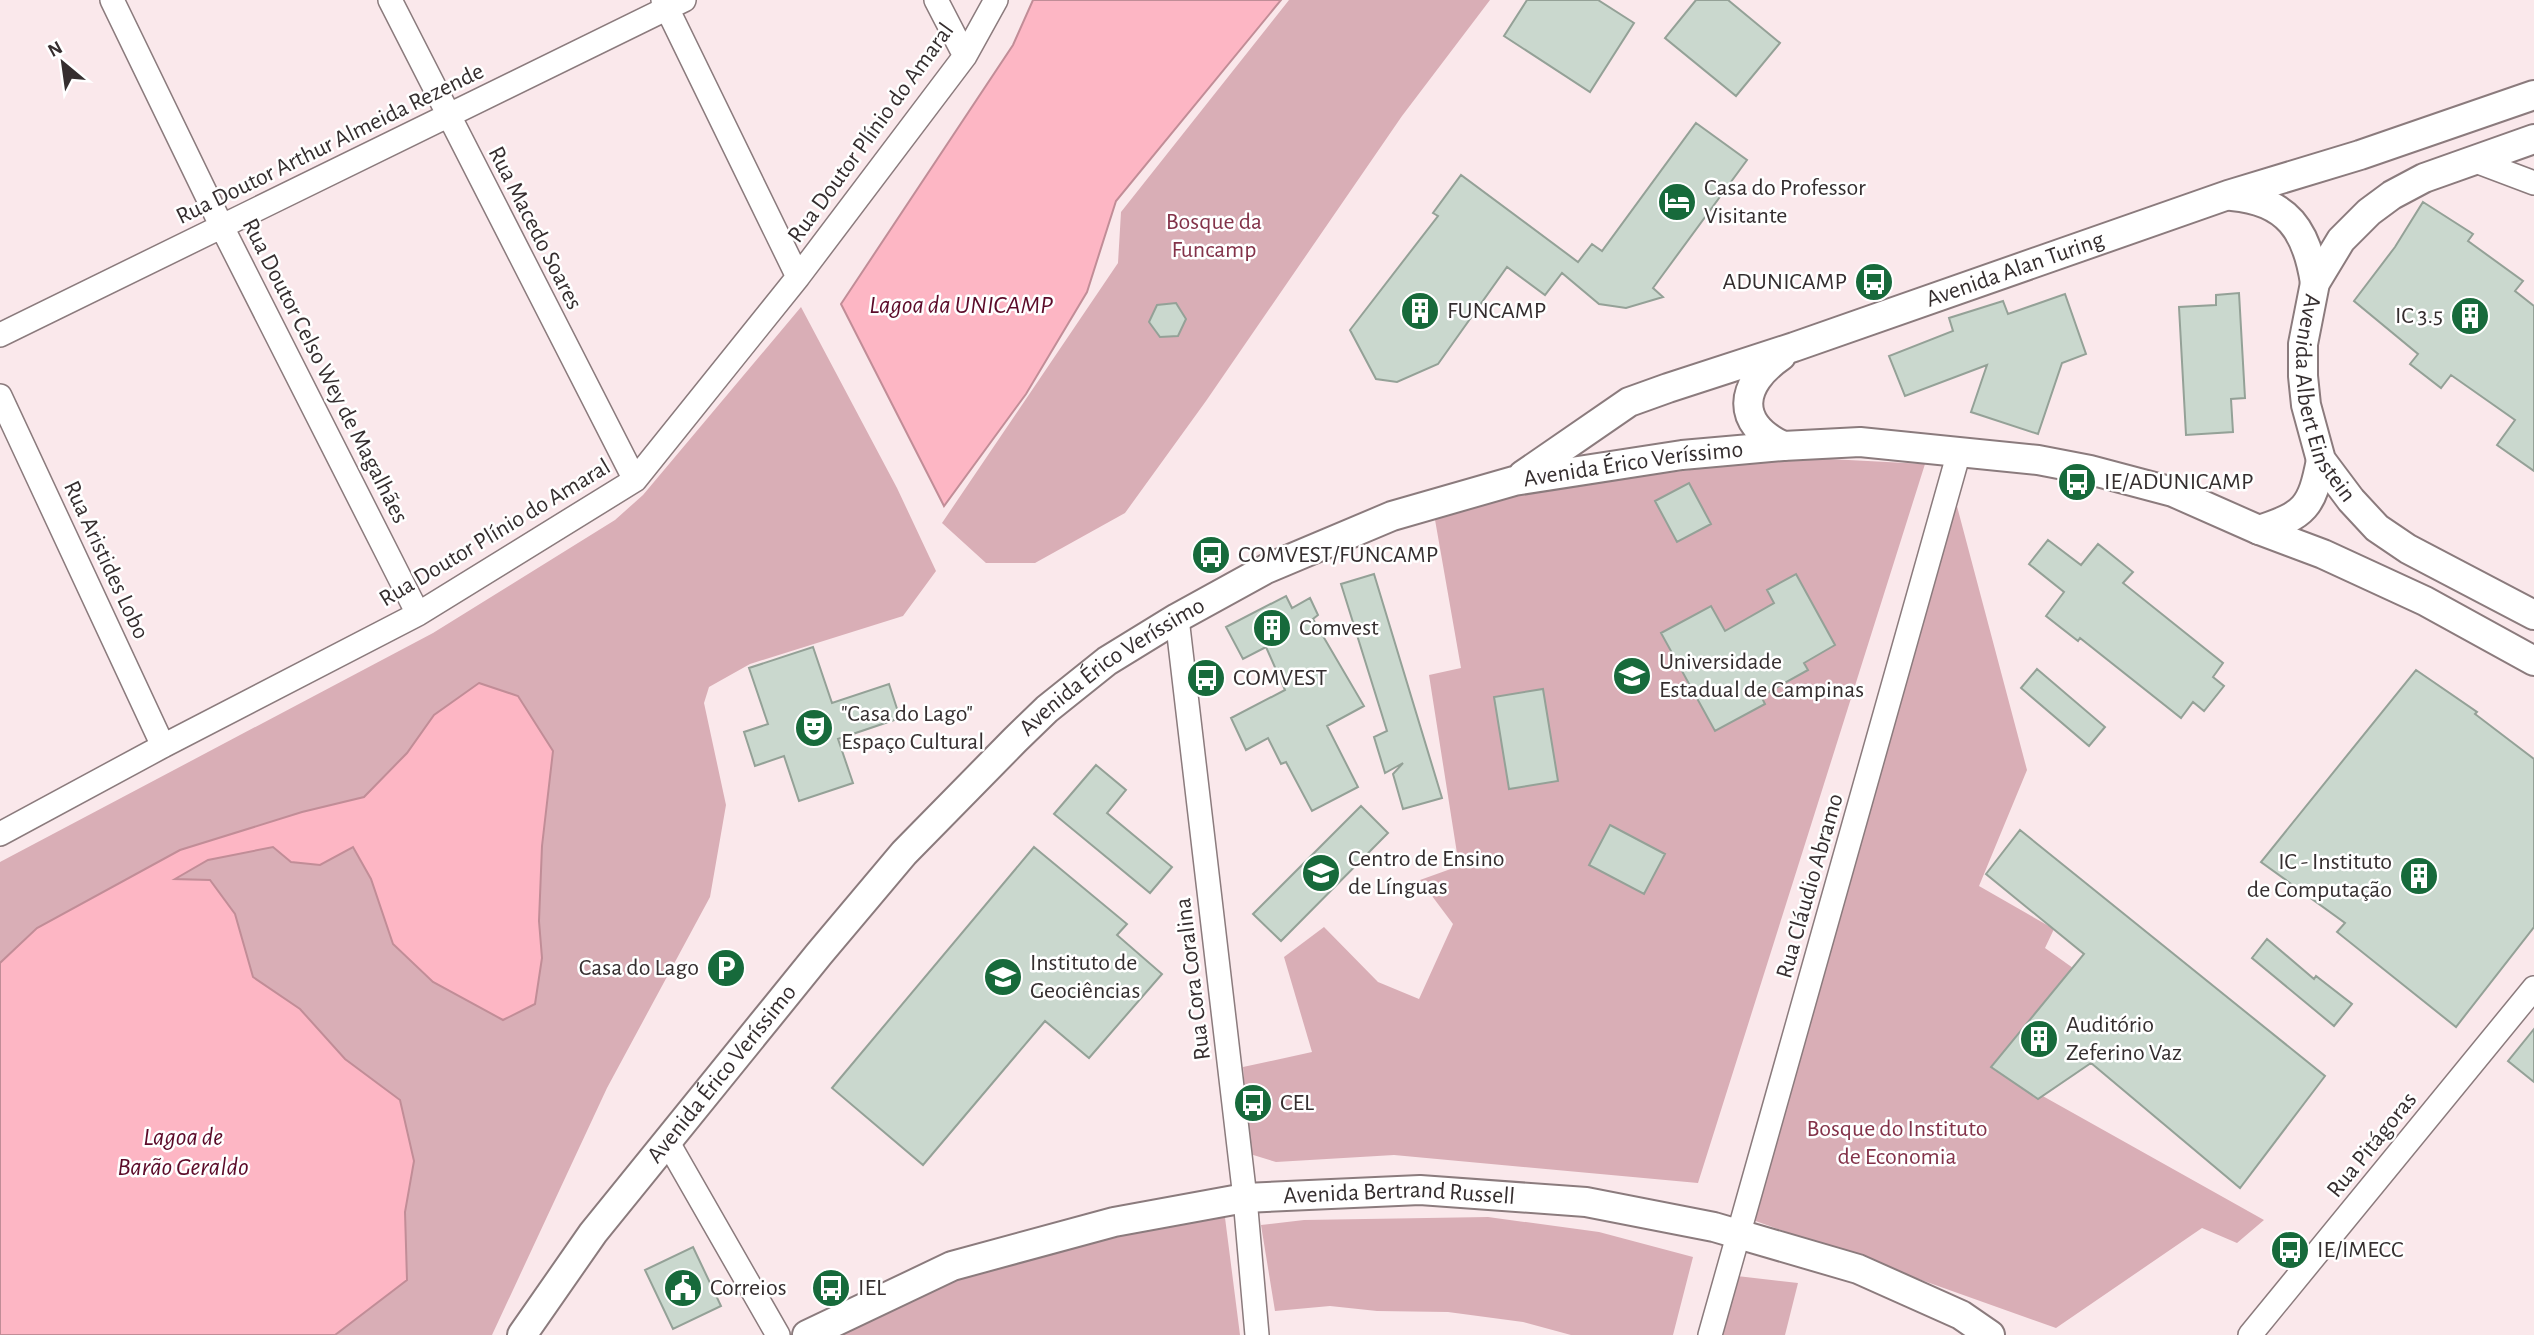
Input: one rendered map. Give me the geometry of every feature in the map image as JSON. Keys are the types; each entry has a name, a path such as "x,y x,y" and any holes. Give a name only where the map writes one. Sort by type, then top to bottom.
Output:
{"street":[{"name":"Rua Doutor Celso Wey de Magalhães","path":"112,0 222,227 418,614"},
{"name":"Rua Macedo Soares","path":"390,0 635,480"},
{"path":"936,0 965,56"},
{"name":"Rua Doutor Plínio do Amaral","path":"0,834 418,614 635,480 797,276 965,56 996,0"},
{"name":"Rua Doutor Arthur Almeida Rezende","path":"0,335 672,3"},
{"path":"672,3 797,276"},
{"name":"Avenida Alan Turing","path":"1514,481 1629,402 2228,195 2360,155 2534,95"},
{"path":"2473,160 2534,139"},
{"path":"2473,160 2534,183"},
{"name":"Avenida Albert Einstein","path":"2473,160 2424,178 2392,195 2376,206 2341,240 2315,283 2303,344 2306,405 2321,460 2376,528 2408,549 2534,615"},
{"path":"2228,195 2255,198 2274,207 2289,219 2303,238 2310,255 2315,283"},
{"path":"1783,446 1768,439 1757,429 1748,413 1748,398 1754,381 1764,368 1794,347"},
{"name":"Rua Aristides Lobo","path":"0,396 163,746"},
{"name":"Avenida Érico Veríssimo","path":"522,1335 593,1233 908,848 1047,709 1107,661 1177,618 1266,569 1392,516 1514,481 1682,455 1783,446 1860,442 1959,452"},
{"path":"1959,452 2038,460 2090,470 2173,492 2259,530 2323,554 2425,601 2534,661"},
{"name":"Rua Cláudio Abramo","path":"1710,1335 1959,452"},
{"path":"2259,530 2290,520 2304,508 2316,488 2321,460"},
{"path":"2425,601 2423,589 2427,578 2436,571 2448,569"},
{"name":"Rua Cora Coralina","path":"1177,618 1245,1198 1257,1335"},
{"name":"Rua Pitágoras","path":"2250,1335 2534,988"},
{"path":"667,1141 778,1335"},
{"name":"Avenida Bertrand Russell","path":"807,1335 953,1266 1114,1222 1245,1198 1420,1190 1586,1202 1702,1224 1858,1269 1961,1315 1990,1335"}],"green space":[{"name":"Bosque da Funcamp","path":"1289,0 1490,0 1402,116 1206,401 1125,513 1035,563 986,563 942,523 1118,263 1121,212"},
{"path":"801,307 897,488 936,571 903,616 750,664 709,687 704,703 726,805 710,897 607,1088 492,1335 0,1335 0,862 433,633 615,520 643,495"},
{"path":"1791,457 1925,464 1698,1183 1394,1155 1276,1162 1250,1154 1243,1067 1312,1052 1284,957 1324,927 1378,982 1419,999 1453,924 1420,880 1459,866 1429,675 1461,668 1434,514 1524,491"},
{"name":"Bosque do Instituto de Economia","path":"1954,495 2027,770 1979,886 2054,929 2045,948 2073,968 1991,1067 2264,1220 2237,1243 2202,1228 2056,1328 1750,1219"},
{"path":"1223,1202 1240,1335 807,1335 889,1296"},
{"path":"1488,1217 1599,1232 1693,1257 1673,1335 1571,1335 1523,1322 1448,1312 1377,1311 1330,1306 1275,1311 1261,1225 1304,1220"},
{"path":"1737,1276 1798,1283 1785,1335 1718,1335"}],"water":[{"name":"Lagoa da UNICAMP","path":"1033,0 1281,0 1116,201 1087,292 1026,394 944,506 841,304 1013,45"},
{"name":"Lagoa de Barão Geraldo","path":"479,683 518,696 553,751 542,846 539,921 542,958 535,1004 503,1020 433,982 393,944 371,879 353,847 320,865 291,862 273,847 208,860 175,879 210,880 235,914 253,977 300,1009 345,1059 400,1100 414,1161 405,1212 407,1280 335,1335 0,1335 0,963 37,928 180,850 302,812 364,797 407,753 434,715"}],"building":[{"path":"1527,0 1598,0 1634,23 1590,92 1504,36"},
{"path":"1696,0 1728,0 1780,43 1736,96 1665,38"},
{"path":"1696,123 1747,160 1653,288 1663,297 1626,308 1599,304 1562,273 1545,295 1507,267 1438,364 1397,382 1376,379 1350,330 1438,216 1433,213 1461,175 1578,262 1592,244 1602,251"},
{"path":"2423,202 2473,234 2468,241 2523,281 2515,291 2534,306 2534,471 2497,445 2515,420 2451,375 2441,388 2410,364 2418,354 2354,301 2395,247"},
{"path":"2239,293 2245,398 2231,399 2233,432 2186,435 2179,307 2216,305 2216,295"},
{"path":"2065,294 2086,354 2062,363 2038,434 1971,412 1987,365 1905,396 1889,356 1953,331 1949,318 2003,301 2008,314"},
{"path":"1176,303 1186,319 1178,336 1160,337 1149,322 1157,305"},
{"path":"1689,483 1711,524 1677,542 1655,501"},
{"path":"2048,540 2081,565 2098,544 2133,572 2123,583 2223,663 2213,677 2224,686 2204,711 2193,702 2181,718 2080,638 2078,641 2046,616 2064,592 2029,564"},
{"path":"1374,574 1442,798 1403,809 1393,774 1403,763 1385,773 1374,737 1387,731 1341,584"},
{"path":"1796,574 1835,645 1804,663 1808,670 1761,696 1765,704 1715,731 1661,633 1711,606 1725,631 1774,603 1767,590"},
{"path":"1286,596 1292,608 1310,598 1318,615 1313,619 1364,706 1327,726 1358,787 1312,811 1286,762 1281,764 1268,738 1246,750 1231,718 1285,690 1266,647 1243,659 1226,627"},
{"name":"\"Casa do Lago\" Espaço Cultural","path":"813,647 832,703 889,684 900,718 838,739 853,783 799,801 784,756 755,766 744,732 768,724 749,668"},
{"path":"2037,669 2105,727 2089,746 2021,688"},
{"path":"2416,670 2477,712 2475,714 2534,759 2534,927 2456,1027 2337,932 2345,923 2261,862"},
{"path":"1543,689 1558,781 1509,789 1494,697"},
{"path":"1096,765 1126,790 1107,813 1172,867 1150,893 1054,814"},
{"name":"Centro de Ensino de Línguas","path":"1361,806 1388,833 1281,941 1253,914"},
{"path":"1610,825 1665,854 1644,894 1589,865"},
{"path":"2020,830 2325,1076 2240,1188 2091,1063 2038,1099 1991,1067 2084,954 1986,874"},
{"name":"Instituto de Geociências","path":"1034,847 1127,924 1117,935 1162,974 1089,1058 1045,1021 923,1165 832,1088"},
{"path":"2267,939 2314,979 2316,976 2352,1004 2334,1026 2252,958"},
{"path":"2534,1029 2534,1082 2508,1061"},
{"name":"Correios","path":"693,1247 721,1306 673,1329 645,1270"}],"place":[{"name":"Casa do Professor Visitante","path":"1677,202"},
{"name":"ADUNICAMP","path":"1874,282"},
{"name":"FUNCAMP","path":"1420,311"},
{"name":"IC 3.5","path":"2470,316"},
{"name":"IE/ADUNICAMP","path":"2077,482"},
{"name":"COMVEST/FUNCAMP","path":"1211,555"},
{"name":"Comvest","path":"1272,628"},
{"name":"Universidade Estadual de Campinas","path":"1632,676"},
{"name":"COMVEST","path":"1206,678"},
{"name":"\"Casa do Lago\" Espaço Cultural","path":"814,728"},
{"name":"Centro de Ensino de Línguas","path":"1321,873"},
{"name":"IC - Instituto de Computação","path":"2419,876"},
{"name":"Casa do Lago","path":"726,968"},
{"name":"Instituto de Geociências","path":"1003,977"},
{"name":"Auditório Zeferino Vaz","path":"2039,1039"},
{"name":"CEL","path":"1253,1103"},
{"name":"IE/IMECC","path":"2290,1250"},
{"name":"Correios","path":"683,1288"},
{"name":"IEL","path":"831,1288"}]}
